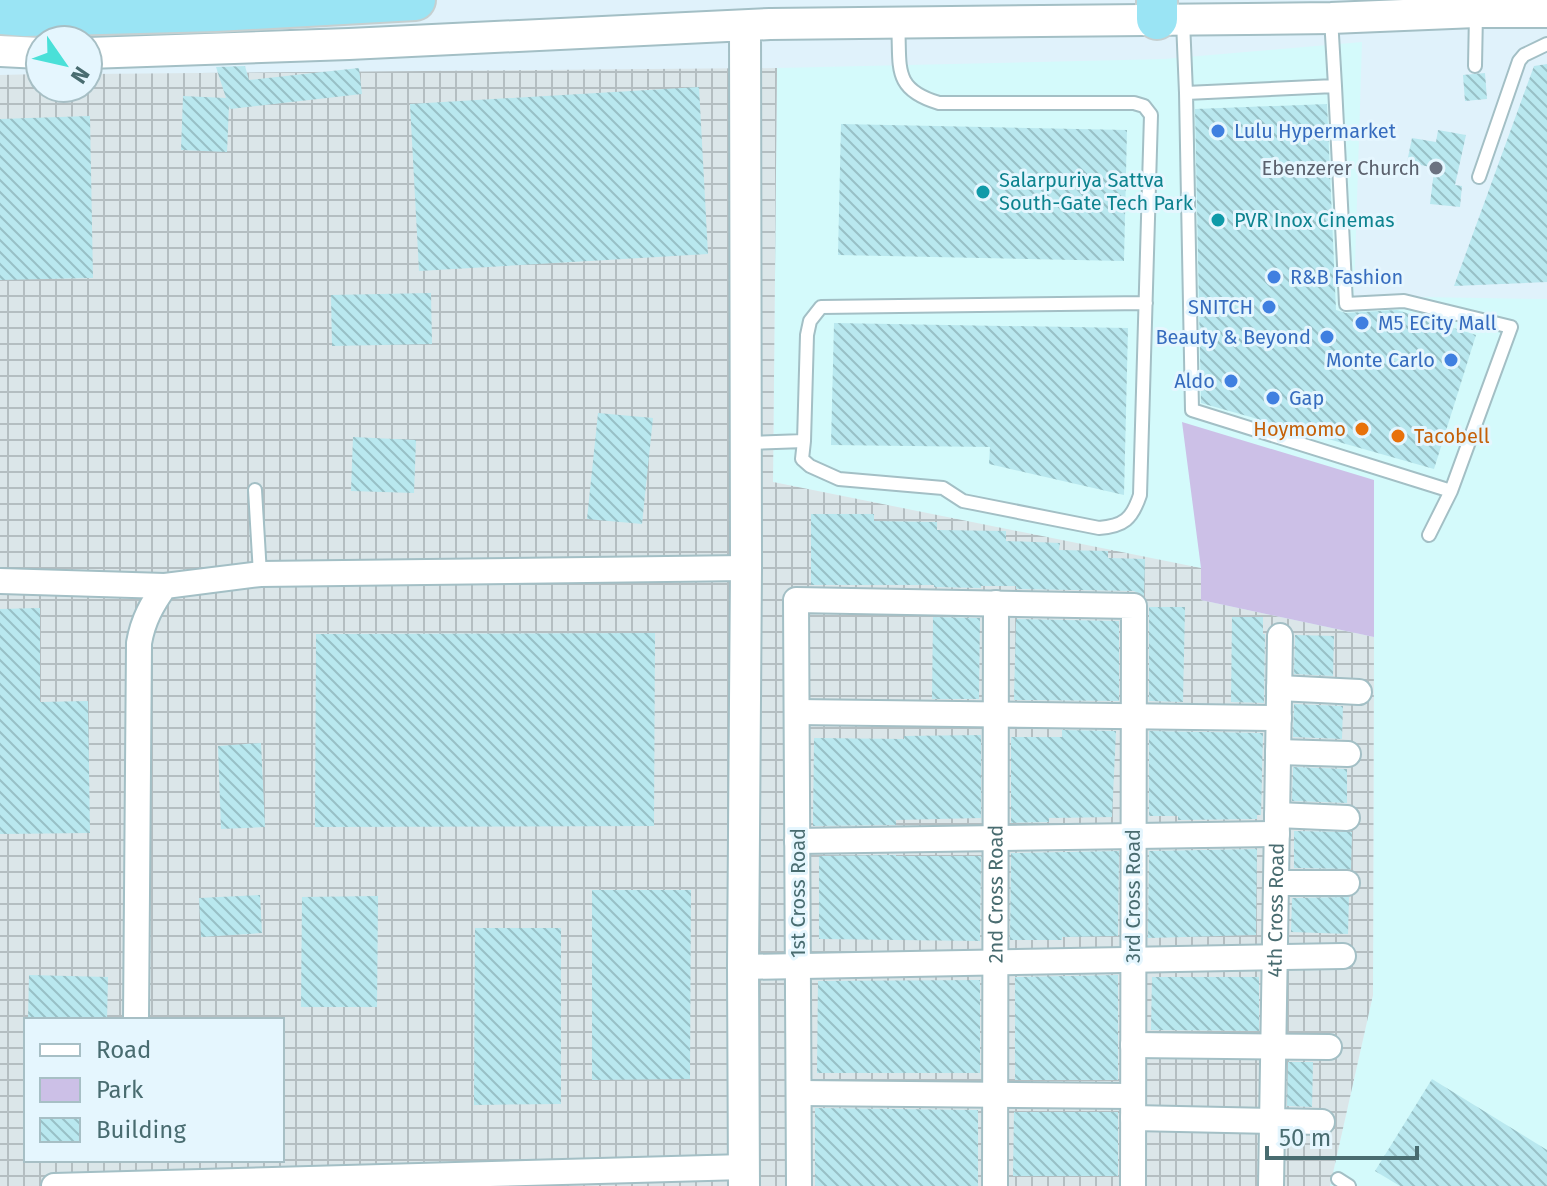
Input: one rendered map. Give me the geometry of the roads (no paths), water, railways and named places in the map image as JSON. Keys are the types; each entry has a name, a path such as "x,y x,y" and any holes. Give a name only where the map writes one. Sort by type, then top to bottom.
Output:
{"highway":[{"path":"0,14 200,12 415,0"}],"street":[{"path":"104,52 770,24 1166,12 1331,18 1547,12"},
{"path":"54,1186 136,1172 744,1176 745,26"},
{"path":"0,51 24,52"},
{"path":"0,581 165,586 260,574 746,568"},
{"path":"136,1018 139,643 142,624 165,586"},
{"name":"1st Cross Road","path":"799,1186 796,600 996,603"},
{"name":"3rd Cross Road","path":"996,603 1134,606 1133,1186"},
{"name":"2nd Cross Road","path":"995,1186 996,603"},
{"name":"4th Cross Road","path":"1271,1186 1280,636"},
{"path":"1279,688 1359,692"},
{"path":"797,712 1279,718"},
{"path":"1278,752 1348,754"},
{"path":"797,841 1134,836 1347,818"},
{"path":"1276,883 1347,883"},
{"path":"743,967 1343,956"},
{"path":"1133,1045 1329,1047"},
{"path":"799,1093 995,1095 1272,1121 1322,1122"}],"lane":[{"path":"1166,12 1186,93 1192,410 1451,491"},
{"path":"1475,66 1476,12"},
{"path":"1331,18 1346,304 1404,301 1511,327 1451,491 1429,535"},
{"path":"897,21 901,75 905,85 924,98 939,103 1134,103 1144,106 1151,115 1146,303 1140,495 1135,510 1125,522 1115,527 1099,528 963,501 943,488 839,479 802,459 807,335 810,321 821,307 1146,303"},
{"path":"1479,177 1519,61 1524,55 1547,44"},
{"path":"1186,93 1335,86"},
{"path":"746,443 804,441"},
{"path":"255,490 260,574"}],"place":[{"name":"Lulu Hypermarket","path":"1218,131"},
{"name":"Ebenzerer Church","path":"1436,168"},
{"name":"Salarpuriya Sattva South-Gate Tech Park","path":"983,192"},
{"name":"PVR Inox Cinemas","path":"1218,220"},
{"name":"R&B Fashion","path":"1274,277"},
{"name":"SNITCH","path":"1269,307"},
{"name":"M5 ECity Mall","path":"1362,323"},
{"name":"Beauty & Beyond","path":"1327,337"},
{"name":"Monte Carlo","path":"1451,360"},
{"name":"Aldo","path":"1231,381"},
{"name":"Gap","path":"1273,398"},
{"name":"Hoymomo","path":"1362,429"},
{"name":"Tacobell","path":"1398,436"}]}
